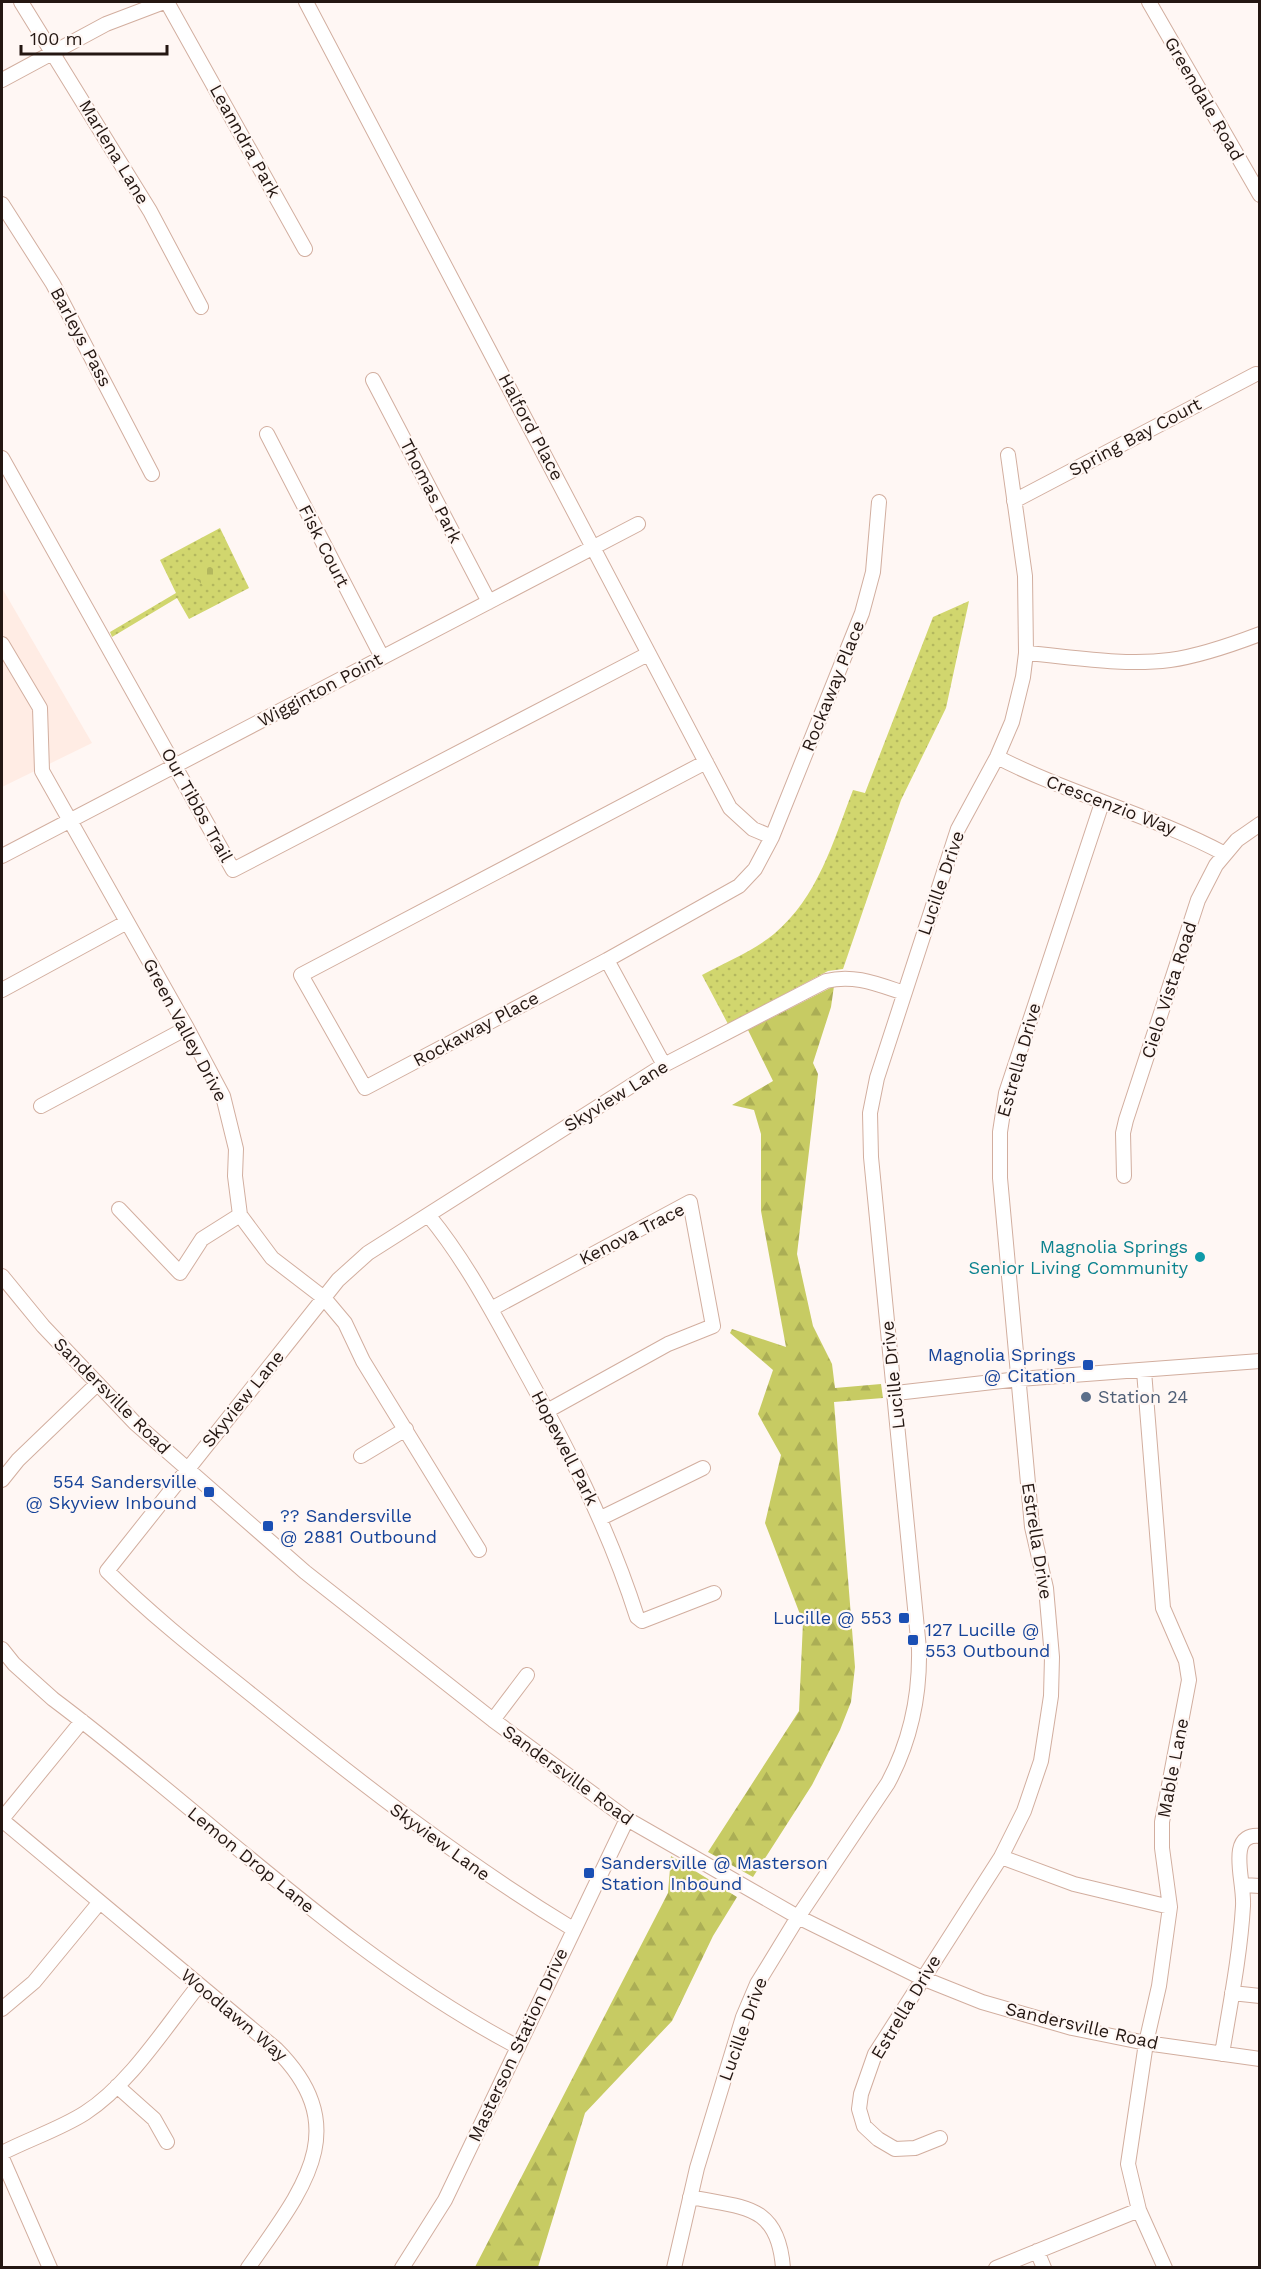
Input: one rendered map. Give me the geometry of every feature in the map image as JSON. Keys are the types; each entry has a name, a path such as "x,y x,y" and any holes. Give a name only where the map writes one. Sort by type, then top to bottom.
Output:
{"street":[{"name":"Marlena Lane","path":"21,2 150,211 201,307"},
{"path":"2,80 52,51 106,24 165,2"},
{"name":"Leanndra Park","path":"165,2 305,249"},
{"name":"Halford Place","path":"306,2 730,808 753,829 772,837"},
{"name":"Greendale Road","path":"1149,2 1260,195"},
{"name":"Barleys Pass","path":"2,204 53,284 152,474"},
{"name":"Spring Bay Court","path":"1014,501 1256,374"},
{"name":"Thomas Park","path":"373,380 489,602"},
{"name":"Fisk Court","path":"267,434 382,657"},
{"name":"Lucille Drive","path":"674,2268 690,2197 743,2018 757,1984 798,1917 888,1783 900,1762 915,1711 920,1683 918,1649 896,1393 871,1157 870,1113 877,1078 958,829 997,758 1012,722 1026,653 1025,576 1008,455"},
{"name":"Our Tibbs Trail","path":"2,458 233,870 648,654"},
{"name":"Rockaway Place","path":"706,762 301,975 365,1088 608,960 739,886 755,869 772,837 865,603 873,572 879,502"},
{"name":"Wigginton Point","path":"2,856 638,524"},
{"path":"1026,653 1128,661 1170,660 1219,649 1260,634"},
{"name":"Green Valley Drive","path":"2,644 40,708 42,771 187,1028 227,1109 236,1149 235,1176 240,1215 272,1258 324,1298 345,1323 363,1361 478,1551"},
{"name":"Crescenzio Way","path":"997,758 1065,789 1174,828 1225,854"},
{"name":"Estrella Drive","path":"940,2139 915,2148 895,2149 878,2139 864,2126 860,2109 861,2094 875,2054 1001,1857 1024,1811 1038,1771 1047,1733 1052,1696 1052,1658 1046,1588 1032,1527 1000,1178 1001,1112 1102,802"},
{"name":"Cielo Vista Road","path":"1124,1176 1123,1133 1126,1120 1198,900 1216,865 1237,840 1260,824"},
{"path":"2,990 128,922"},
{"path":"608,960 664,1065"},
{"name":"Skyview Lane","path":"573,1929 511,1892 400,1813 242,1687 108,1571 187,1468 338,1280 368,1253 664,1065 826,981 842,977 861,978 904,993"},
{"path":"41,1106 187,1028"},
{"name":"Kenova Trace","path":"491,1309 690,1202 713,1326 668,1344 548,1412"},
{"path":"118,1209 180,1273 202,1239 240,1215"},
{"name":"Hopewell Park","path":"429,1216 443,1233 491,1309 548,1412 601,1518 637,1617 642,1621 714,1593"},
{"name":"Sandersville Road","path":"2,1276 97,1384 135,1423 305,1572 493,1720 627,1819 798,1917 922,1978 1036,2019 1146,2043 1260,2059"},
{"path":"896,1393 1019,1379 1260,1361"},
{"name":"Mable Lane","path":"1144,1371 1163,1608 1186,1661 1189,1680 1162,1822 1163,1858 1170,1907 1159,1986 1146,2043 1128,2164 1139,2210 1165,2268"},
{"path":"2,1480 18,1460 97,1384"},
{"path":"361,1456 406,1429"},
{"path":"601,1518 703,1468"},
{"name":"Lemon Drop Lane","path":"2,1649 29,1678 316,1913 435,1998 518,2048"},
{"path":"493,1720 527,1675"},
{"path":"2,1820 82,1721"},
{"name":"Masterson Station Drive","path":"402,2268 445,2200 627,1819"},
{"name":"Woodlawn Way","path":"2,1820 292,2065 316,2108 315,2145 309,2170 291,2204 249,2268"},
{"path":"1222,2054 1240,1939 1243,1885 1239,1852 1243,1841 1251,1835 1260,1836"},
{"path":"1001,1857 1074,1884 1170,1907"},
{"path":"1243,1885 1260,1887"},
{"path":"2,2009 34,1982 99,1903"},
{"path":"2,2153 83,2114 117,2086 199,1985"},
{"path":"1232,1993 1260,1996"},
{"path":"117,2086 154,2119 167,2142"},
{"path":"2,2158 50,2268"},
{"path":"690,2197 747,2209 764,2218 778,2235 783,2268"},
{"path":"996,2268 1139,2210"},
{"path":"1037,2251 1044,2268"}],"shaded area":[{"path":"2,588 92,743 2,787"}],"green space":[{"path":"220,528 249,588 189,619 177,598 112,637 110,632 176,593 160,560"},
{"path":"206,563 217,572 205,587 194,577"},
{"path":"969,601 946,708 901,800 843,969 828,971 728,1024 702,975 766,940 789,919 802,903 831,849 853,790 865,793 933,617"},
{"path":"834,986 831,1007 813,1063 818,1074 797,1254 813,1326 832,1364 835,1388 881,1384 883,1398 834,1402 855,1667 851,1702 840,1730 812,1785 753,1877 708,1852 799,1711 803,1622 765,1523 781,1455 758,1414 773,1370 730,1333 732,1329 786,1347 761,1211 761,1134 754,1110 732,1105 773,1081 748,1030"},
{"path":"671,1856 737,1897 713,1936 672,2021 585,2113 538,2267 475,2267 668,1893"}],"place":[{"name":"Magnolia Springs Senior Living Community","path":"1200,1257"},
{"name":"Magnolia Springs @ Citation","path":"1088,1365"},
{"name":"Station 24","path":"1086,1397"},
{"name":"554 Sandersville @ Skyview Inbound","path":"209,1492"},
{"name":"?? Sandersville @ 2881 Outbound","path":"268,1526"},
{"name":"Lucille @ 553","path":"904,1618"},
{"name":"127 Lucille @ 553 Outbound","path":"913,1640"},
{"name":"Sandersville @ Masterson Station Inbound","path":"589,1873"}]}
